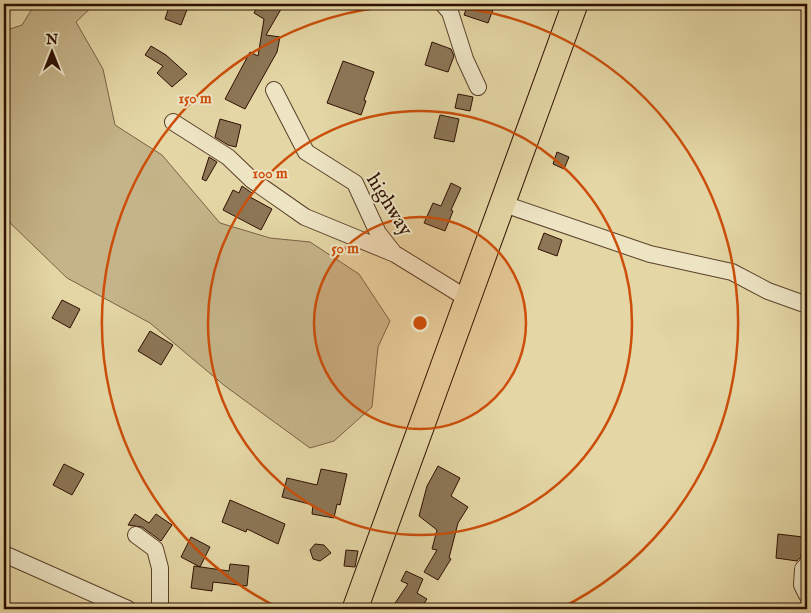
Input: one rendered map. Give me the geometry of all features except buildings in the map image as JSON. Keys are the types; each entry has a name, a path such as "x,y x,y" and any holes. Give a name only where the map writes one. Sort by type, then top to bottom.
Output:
{"main road":[{"path":"355,609 501,203 575,4"}],"street":[{"path":"443,4 450,12 465,59 478,87"},
{"name":"highway","path":"274,90 306,152 355,183 378,233 395,254"},
{"name":"highway","path":"173,122 228,157 252,180 284,205 304,217 395,254 468,299"},
{"path":"501,203 650,254 732,272 768,291 807,305"},
{"path":"136,535 155,549 160,568 160,609"},
{"path":"4,554 128,609"},
{"path":"807,565 803,569 802,584 807,594"}],"shaded area":[{"path":"35,4 95,4 76,22 103,69 115,125 162,155 220,223 270,238 310,242 359,274 390,321 378,347 372,407 334,441 310,448 225,386 150,323 67,278 4,217 4,31 22,25"}]}
